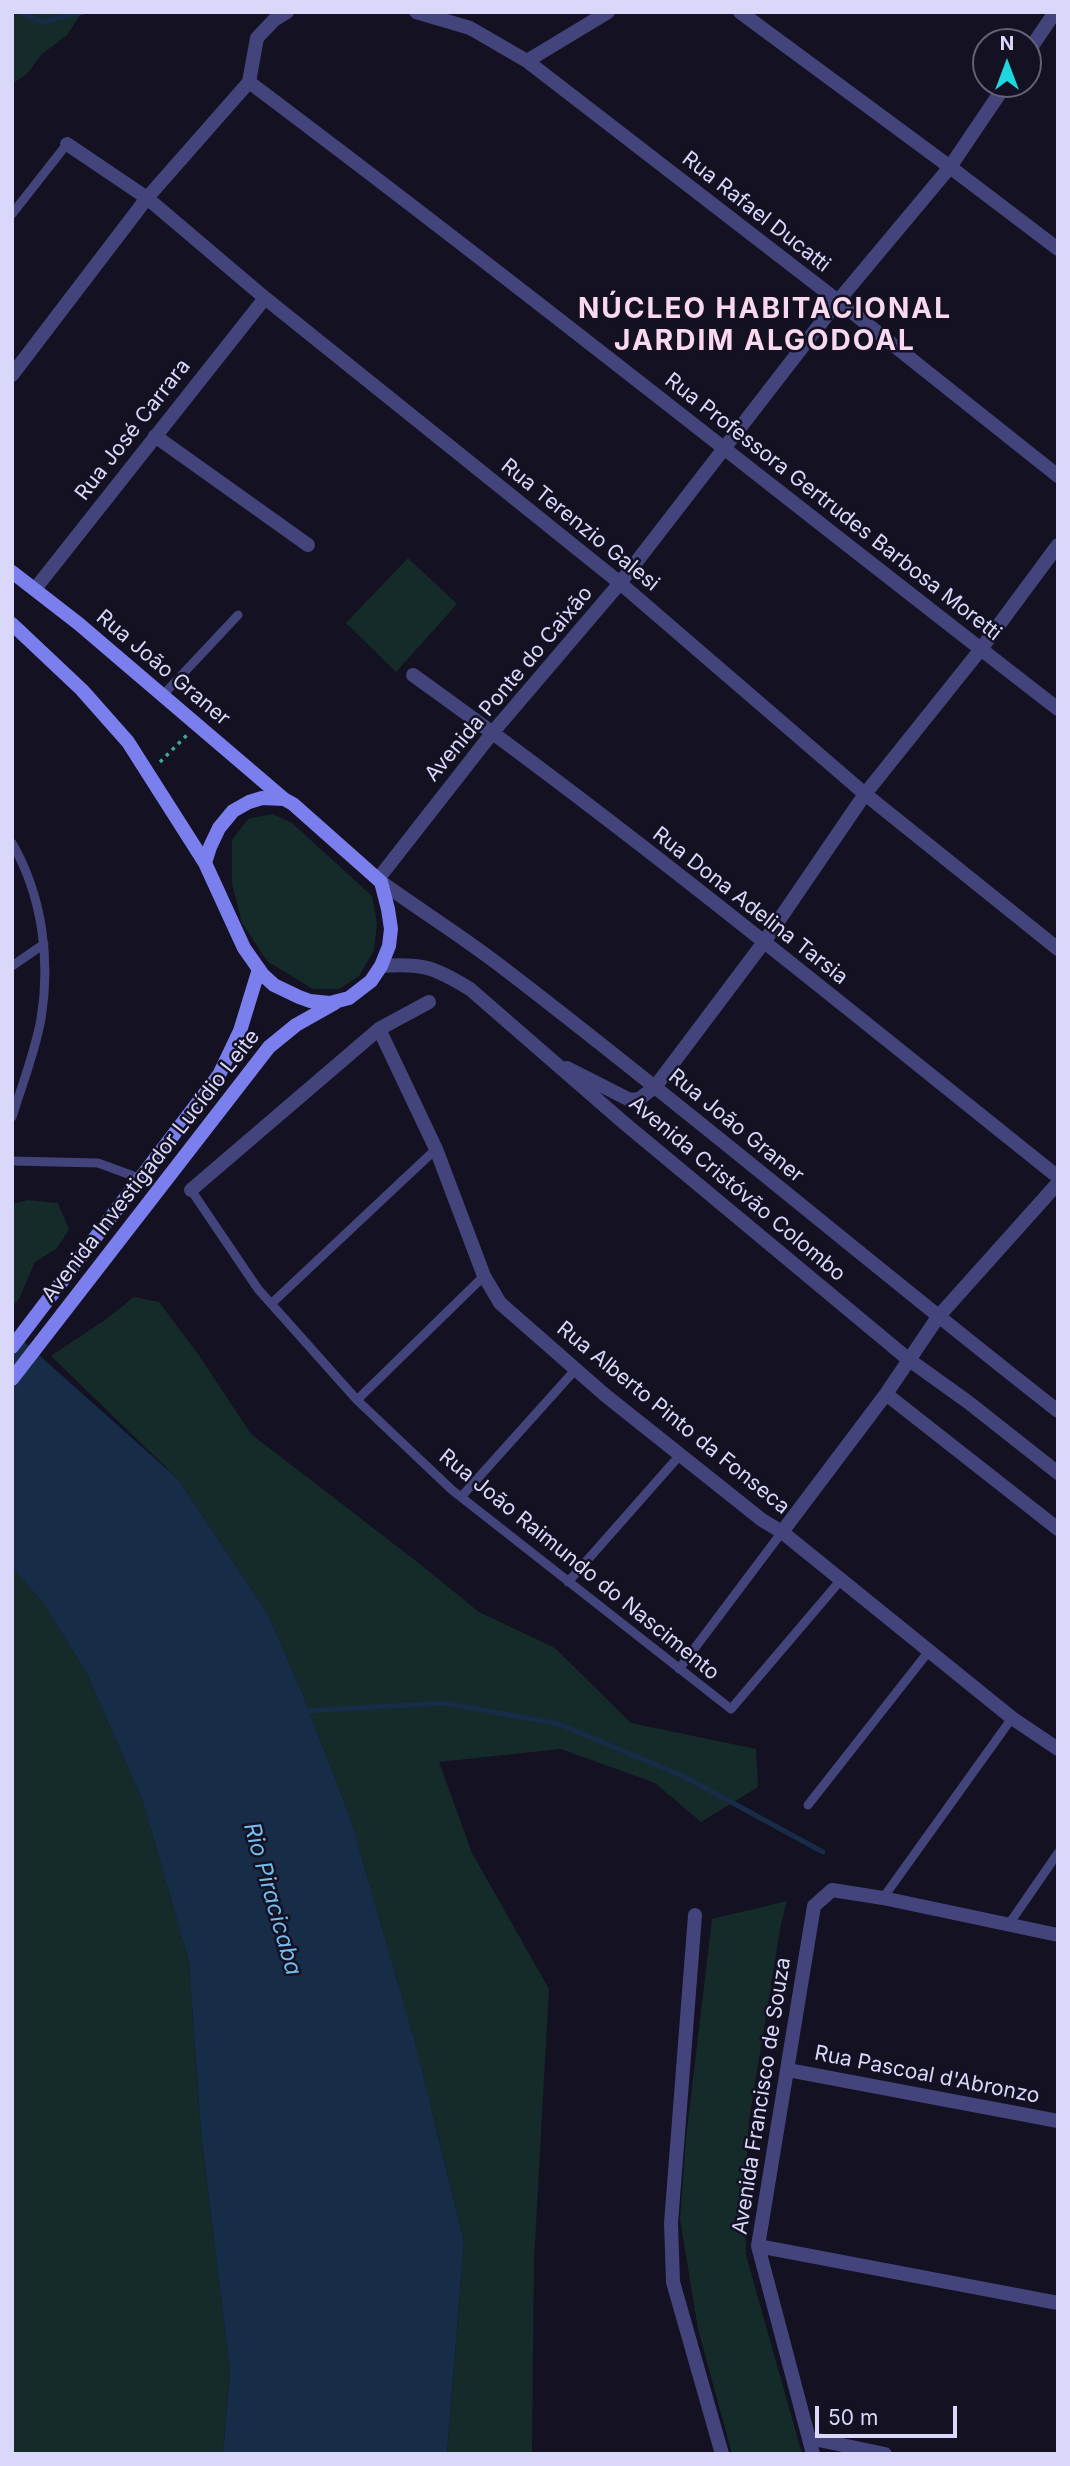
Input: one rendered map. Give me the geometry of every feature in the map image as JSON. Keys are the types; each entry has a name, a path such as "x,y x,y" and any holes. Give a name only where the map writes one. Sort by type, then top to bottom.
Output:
{"main road":[{"name":"Rua João Graner","path":"12,572 284,799"},
{"path":"12,624 82,690 128,742 205,863 244,948 274,985 310,1001 330,1003 349,998 371,981 389,946 391,929 380,880 302,810 284,799 262,798 249,802 233,811 219,828 205,863"},
{"name":"Avenida Investigador Lucídio Leite","path":"12,1347 219,1075 240,1031 259,969"},
{"name":"Avenida Investigador Lucídio Leite","path":"12,1378 269,1047 296,1025 341,1000"}],"street":[{"path":"12,375 147,198 249,82 257,38 274,20 287,12"},
{"name":"Rua Rafael Ducatti","path":"416,12 470,28 527,61 838,301 1058,476"},
{"path":"527,61 608,12"},
{"path":"740,12 1058,249"},
{"path":"1042,31 1053,15"},
{"name":"Rua Professora Gertrudes Barbosa Moretti","path":"249,82 724,447 1058,709"},
{"name":"Avenida Ponte do Caixão","path":"380,880 493,732 620,583 838,301 950,167 997,98"},
{"name":"Rua Terenzio Galesi","path":"67,144 147,198 265,298 620,583 865,794 1058,949"},
{"name":"Rua José Carrara","path":"35,589 265,298"},
{"path":"155,436 308,545"},
{"path":"555,1063 630,1100 639,1099 654,1087 764,942 865,794 981,649 1058,545"},
{"name":"Rua Dona Adelina Tarsia","path":"412,675 493,732 764,942 1058,1177"},
{"name":"Rua João Graner","path":"380,880 496,962 1058,1411"},
{"name":"Avenida Cristóvão Colombo","path":"381,965 426,965 470,989 908,1359 1058,1473"},
{"path":"191,1190 379,1029 429,1002"},
{"name":"Rua Alberto Pinto da Fonseca","path":"379,1029 436,1149 484,1276 500,1303 576,1369 762,1520 782,1532 1012,1718 1058,1749"},
{"path":"782,1532 886,1394 939,1317 1058,1183"},
{"path":"886,1394 1058,1529"},
{"name":"Avenida Francisco de Souza","path":"813,2454 758,2246 814,1906 832,1890 883,1898"},
{"path":"883,1898 1058,1935"},
{"path":"695,1915 671,2222 673,2281 722,2454"},
{"name":"Rua Pascoal d'Abronzo","path":"788,2070 1058,2121"},
{"path":"758,2246 1058,2303"},
{"path":"809,2438 885,2454"}],"lane":[{"path":"12,214 67,144"},
{"path":"162,696 238,615"},
{"path":"12,843 26,868 41,922 45,968 41,1020 12,1117"},
{"path":"12,966 44,944"},
{"path":"271,1304 436,1149"},
{"path":"12,1161 98,1163 139,1178"},
{"name":"Rua João Raimundo do Nascimento","path":"191,1190 258,1289 357,1400 461,1497 731,1709 840,1581"},
{"path":"357,1400 484,1276"},
{"path":"461,1497 576,1369"},
{"path":"568,1582 680,1454"},
{"path":"679,1669 782,1532"},
{"path":"808,1805 929,1651"},
{"path":"883,1898 1012,1718"},
{"path":"1009,1924 1058,1853"}],"path":[{"path":"149,774 197,724"}],"green space":[{"path":"12,12 82,12 67,35 41,55 27,74 12,84"},
{"path":"408,558 457,604 396,672 346,623"},
{"path":"272,814 292,823 372,896 377,923 374,950 359,976 339,989 313,989 267,961 242,923 232,883 232,840 248,819"},
{"path":"28,1200 58,1203 69,1230 56,1249 35,1262 19,1299 12,1306 12,1204"},
{"path":"134,1297 159,1302 198,1354 251,1434 479,1612 555,1648 631,1723 756,1749 758,1787 701,1822 655,1783 561,1749 439,1762 472,1853 549,1989 534,2261 532,2454 447,2454 464,2241 415,2042 351,1820 301,1690 268,1614 178,1479 51,1356"},
{"path":"12,1567 43,1603 87,1674 143,1802 189,1962 201,2133 230,2372 223,2454 12,2454"},
{"path":"787,1901 749,2120 745,2195 746,2255 802,2454 732,2454 698,2329 680,2219 686,2138 712,1919"}],"water":[{"name":"Rio Piracicaba","path":"12,1331 178,1479 268,1614 301,1690 351,1820 415,2042 464,2241 447,2454 223,2454 230,2372 201,2133 189,1962 143,1802 87,1674 43,1603 12,1567"}],"waterway":[{"path":"19,12 42,22 83,12"},
{"path":"305,1711 444,1703 559,1724 685,1777 823,1852"}],"district":[{"name":"NÚCLEO HABITACIONAL JARDIM ALGODOAL","path":"765,326"}]}
